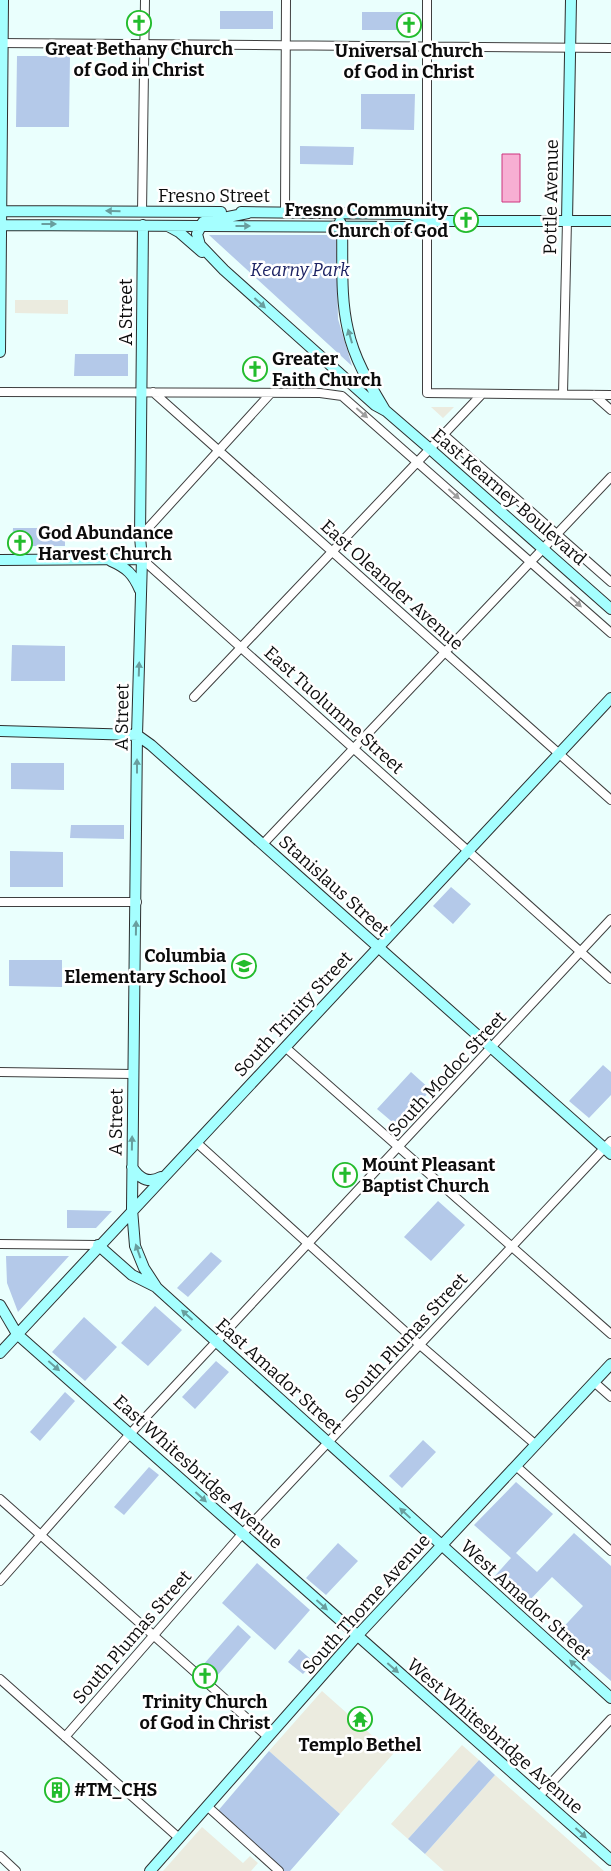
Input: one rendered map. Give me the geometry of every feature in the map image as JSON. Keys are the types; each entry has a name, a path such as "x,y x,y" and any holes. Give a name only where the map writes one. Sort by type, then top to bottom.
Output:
{"main road":[{"path":"0,352 3,0"},
{"name":"Pottle Avenue","path":"567,221 571,0"},
{"name":"Fresno Street","path":"0,211 411,214 426,221"},
{"path":"199,226 209,219 248,213"},
{"path":"330,213 342,226"},
{"name":"Fresno Street","path":"0,225 412,227 426,221 611,221"},
{"name":"A Street","path":"132,1209 137,902 137,735 142,592 140,537 147,392 143,225"},
{"path":"164,225 179,232 224,270"},
{"name":"East Kearney Boulevard","path":"199,226 200,245 224,270 375,405 386,411 430,449 611,609"},
{"name":"East Kearney Boulevard","path":"342,226 343,292 348,331 360,365 386,411"},
{"path":"106,559 126,568 132,574 142,592"},
{"path":"0,560 142,559"},
{"name":"South Trinity Street","path":"0,1353 98,1245 611,698"},
{"path":"0,731 137,735"},
{"name":"Stanislaus Street","path":"137,735 263,844 492,1048 609,1147"},
{"path":"132,1167 144,1180 156,1180 164,1176"},
{"name":"East Amador Street","path":"132,1209 135,1246 144,1268 157,1288 329,1442 441,1546"},
{"path":"98,1245 132,1275 157,1288"},
{"name":"East Whitesbridge Avenue","path":"0,1305 17,1334 357,1636"},
{"name":"South Thorne Avenue","path":"150,1871 357,1636 611,1364"},
{"name":"West Amador Street","path":"441,1546 611,1698"},
{"name":"West Whitesbridge Avenue","path":"357,1636 611,1860"}],"street":[{"path":"142,212 145,0"},
{"path":"285,213 286,0"},
{"path":"427,0 427,393 611,395"},
{"path":"2,43 611,48"},
{"name":"Pottle Avenue","path":"563,394 567,221"},
{"name":"East Kearney Boulevard","path":"0,392 320,393 334,394 347,399 611,633"},
{"name":"East Oleander Avenue","path":"147,392 219,452 611,800"},
{"path":"140,537 271,393"},
{"path":"194,697 482,394"},
{"path":"594,395 611,410"},
{"name":"East Kearney Boulevard","path":"444,435 611,582"},
{"path":"263,844 611,477"},
{"name":"East Tuolumne Street","path":"142,559 611,980"},
{"path":"0,902 137,902"},
{"name":"South Modoc Street","path":"0,1581 130,1434 218,1342 611,919"},
{"path":"285,1047 400,1146 611,1334"},
{"path":"0,1072 133,1074"},
{"path":"196,1142 420,1345 536,1445"},
{"name":"South Plumas Street","path":"65,1737 242,1534 512,1246 609,1147"},
{"path":"0,1244 98,1245"},
{"path":"594,1382 611,1397"},
{"path":"516,1466 611,1551"},
{"path":"0,1499 268,1737"},
{"path":"0,1679 179,1838"},
{"path":"539,1796 611,1719"},
{"path":"207,1806 279,1871"},
{"path":"0,1856 16,1871"}],"shaded area":[{"path":"502,154 520,154 520,202 502,202"},
{"path":"15,300 68,300 68,314 15,313"},
{"path":"431,407 454,407 443,418"},
{"path":"322,1691 393,1754 340,1814 269,1751"},
{"path":"462,1745 479,1760 408,1839 391,1824"},
{"path":"495,1775 604,1871 444,1871 425,1854"},
{"path":"202,1827 243,1863 250,1856 258,1863 251,1871 163,1871"}],"green space":[{"path":"220,11 273,11 273,29 220,29"},
{"path":"362,12 415,12 415,30 362,30"},
{"path":"17,56 70,56 69,127 16,127"},
{"path":"361,94 415,94 414,130 361,129"},
{"path":"300,146 354,147 353,165 300,164"},
{"name":"Kearny Park","path":"209,235 336,235 338,319 352,366"},
{"path":"75,354 128,354 128,376 74,376"},
{"path":"13,528 65,528 65,546 12,546"},
{"path":"12,645 65,646 65,681 11,681"},
{"path":"11,763 64,763 64,790 11,789"},
{"path":"71,825 124,825 124,839 70,838"},
{"path":"10,851 63,852 63,887 10,887"},
{"path":"451,887 471,904 453,924 433,906"},
{"path":"9,960 62,960 62,987 9,986"},
{"path":"603,1065 611,1072 611,1095 589,1118 569,1101"},
{"path":"411,1072 431,1090 397,1126 377,1109"},
{"path":"438,1201 465,1225 431,1261 404,1237"},
{"path":"67,1210 112,1211 96,1228 67,1228"},
{"path":"211,1252 222,1261 188,1297 177,1288"},
{"path":"6,1256 69,1256 18,1312 7,1283"},
{"path":"155,1306 182,1330 148,1366 121,1343"},
{"path":"84,1317 117,1347 85,1381 52,1352"},
{"path":"216,1361 229,1372 195,1409 182,1397"},
{"path":"65,1392 75,1401 40,1441 30,1432"},
{"path":"423,1440 436,1452 402,1488 389,1476"},
{"path":"149,1467 159,1475 124,1515 114,1507"},
{"path":"516,1482 553,1514 516,1553 537,1572 574,1533 611,1566 611,1681 557,1634 583,1606 552,1577 525,1605 494,1577 511,1558 474,1525"},
{"path":"338,1543 358,1561 326,1595 306,1578"},
{"path":"257,1563 310,1610 275,1650 222,1603"},
{"path":"238,1625 251,1637 216,1677 203,1665"},
{"path":"299,1649 314,1662 303,1674 288,1662"},
{"path":"269,1751 340,1814 290,1871 284,1871 217,1812"},
{"path":"479,1760 495,1775 425,1854 408,1839"}],"place":[{"name":"Great Bethany Church of God in Christ","path":"139,23"},
{"name":"Universal Church of God in Christ","path":"409,25"},
{"name":"Fresno Community Church of God","path":"466,220"},
{"name":"Greater Faith Church","path":"255,369"},
{"name":"God Abundance Harvest Church","path":"20,543"},
{"name":"Columbia Elementary School","path":"244,966"},
{"name":"Mount Pleasant Baptist Church","path":"345,1175"},
{"name":"Trinity Church of God in Christ","path":"205,1676"},
{"name":"Templo Bethel","path":"360,1719"},
{"name":"#TM_CHS","path":"57,1790"}]}
